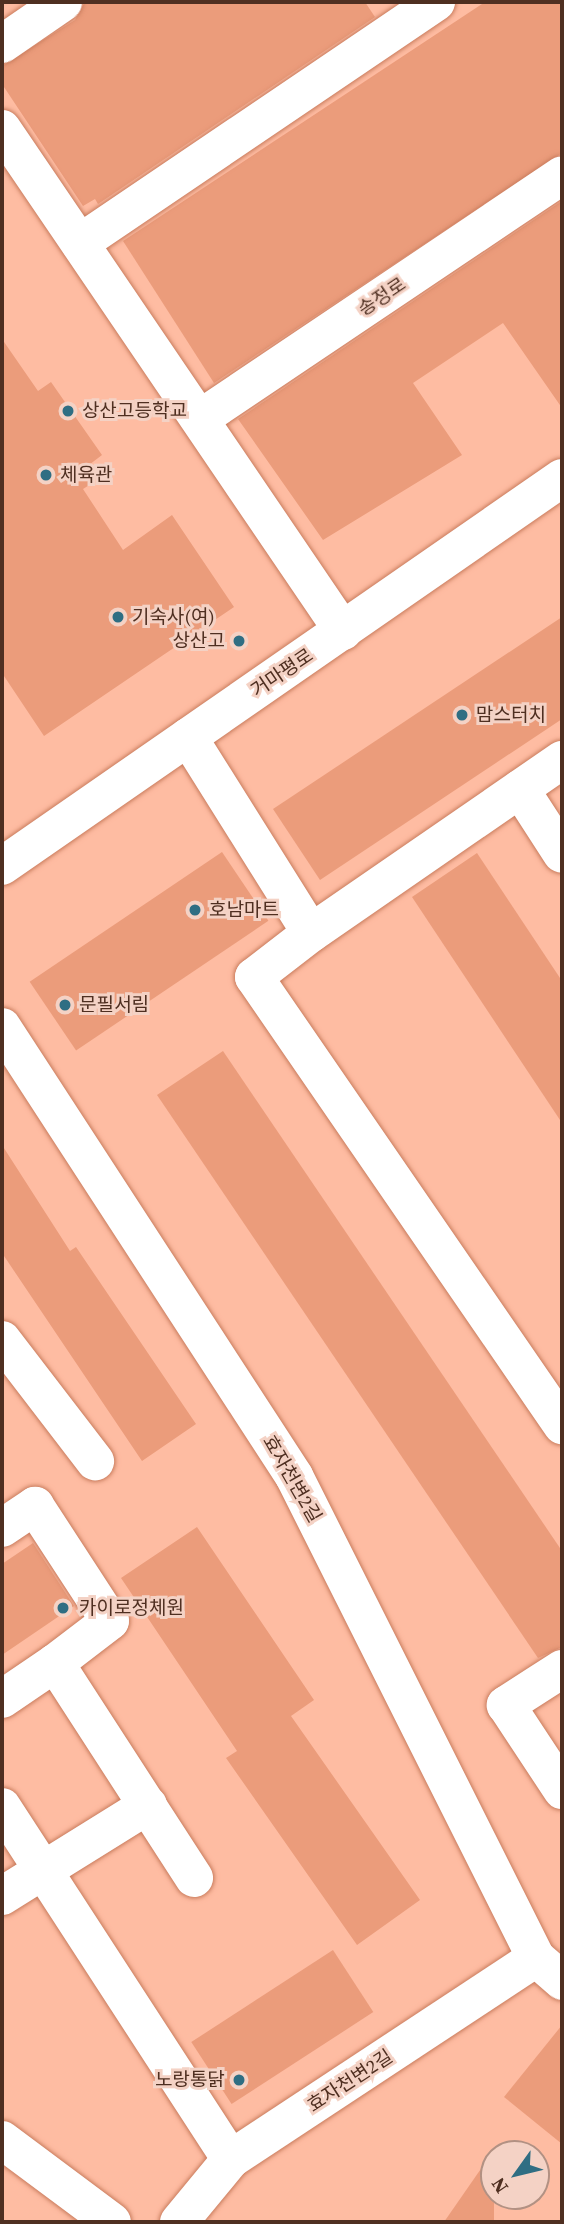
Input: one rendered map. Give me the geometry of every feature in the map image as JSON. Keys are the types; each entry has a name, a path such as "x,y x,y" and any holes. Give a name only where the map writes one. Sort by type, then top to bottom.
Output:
{"street":[{"path":"2,44 64,2"},
{"path":"80,243 436,2"},
{"path":"2,129 201,418 343,631"},
{"name":"송정로","path":"201,418 562,176"},
{"name":"거마평로","path":"2,866 562,478"},
{"path":"188,737 312,933"},
{"path":"562,761 312,933 254,977 562,1425"},
{"path":"520,789 562,854"},
{"name":"효자천변2길","path":"2,1027 294,1476 549,1970 231,2159 179,2222"},
{"path":"2,1340 95,1461"},
{"path":"2,1528 34,1506 110,1621 2,1699"},
{"path":"55,1662 194,1878"},
{"path":"562,1668 506,1704 562,1790"},
{"path":"2,1896 148,1805"},
{"path":"2,1807 231,2159"},
{"path":"2,2140 112,2222"}],"building":[{"path":"85,2 365,2 375,17 98,204 95,199 83,206 2,84 2,66 75,20"},
{"path":"485,2 562,2 562,153 214,383 123,241"},
{"path":"562,201 562,408 503,323 413,383 462,455 323,540 238,419"},
{"name":"기숙사(여)","path":"2,339 38,391 51,382 102,455 85,468 94,482 83,489 123,550 172,515 234,607 44,736 2,673"},
{"path":"562,617 562,719 320,880 273,809"},
{"path":"222,852 268,921 76,1051 30,982"},
{"path":"477,853 562,981 562,1123 412,897"},
{"path":"223,1051 562,1551 562,1647 538,1658 157,1095"},
{"path":"2,1145 70,1251 76,1247 196,1424 142,1461 2,1253"},
{"path":"197,1527 314,1700 291,1716 420,1900 357,1945 226,1758 237,1751 121,1578"},
{"path":"33,1543 74,1606 2,1655 2,1564"},
{"path":"333,1950 373,2012 232,2104 191,2042"},
{"path":"562,2025 562,2144 504,2097"},
{"path":"480,2170 480,2210 494,2210 494,2222 444,2222"}],"place":[{"name":"상산고등학교","path":"68,411"},
{"name":"체육관","path":"46,475"},
{"name":"기숙사(여)","path":"118,617"},
{"name":"상산고","path":"239,641"},
{"name":"맘스터치","path":"462,715"},
{"name":"호남마트","path":"195,910"},
{"name":"문필서림","path":"65,1005"},
{"name":"카이로정체원","path":"63,1608"},
{"name":"노랑통닭","path":"239,2080"}]}
